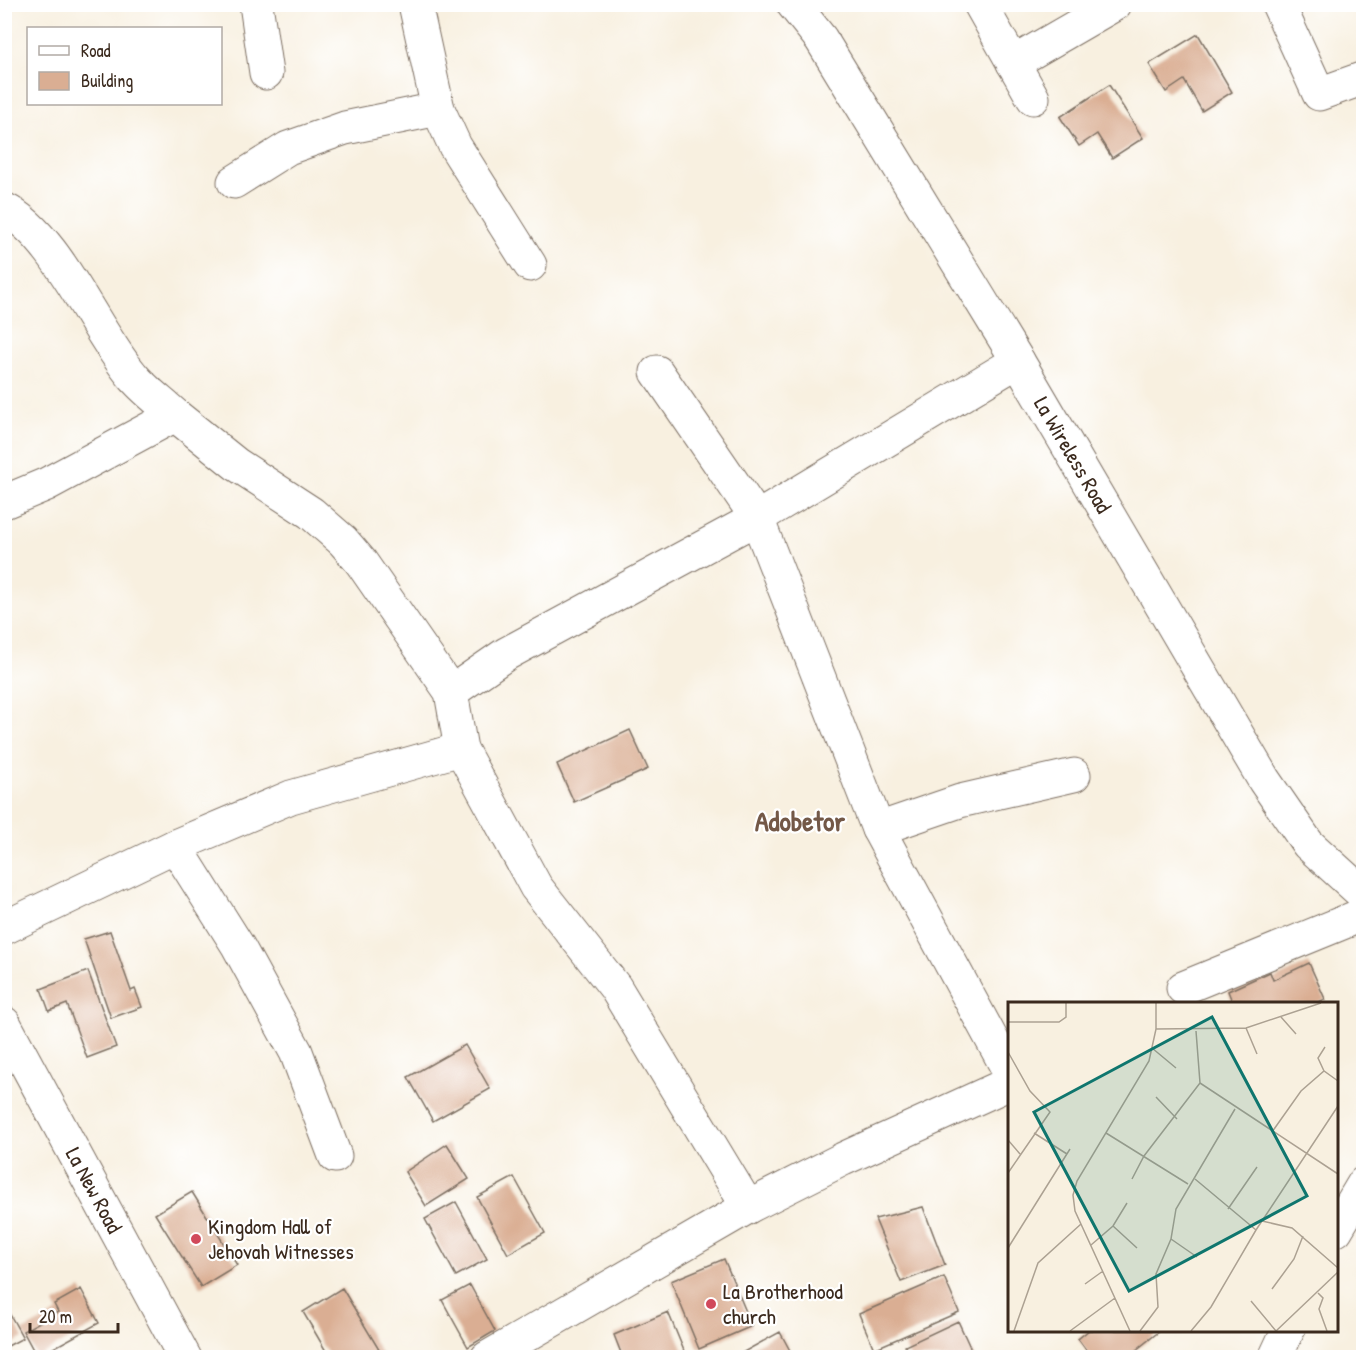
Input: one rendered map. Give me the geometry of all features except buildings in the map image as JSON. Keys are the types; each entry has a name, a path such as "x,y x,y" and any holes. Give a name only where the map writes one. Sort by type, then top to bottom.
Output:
{"street":[{"path":"256,4 266,73"},
{"path":"415,4 438,109 455,146 530,265"},
{"name":"La Wireless Road","path":"793,4 821,39 1018,361 1264,780 1308,844 1364,895"},
{"path":"980,4 1033,98"},
{"path":"1013,63 1115,4"},
{"path":"1278,4 1319,94 1364,78"},
{"path":"234,182 288,148 345,128 438,109"},
{"path":"4,209 16,215 51,251 132,376 175,415 236,464 310,513 343,541 361,562 451,692 461,749 536,887 615,987 748,1207"},
{"path":"451,692 506,654 757,518 1018,361"},
{"path":"657,372 757,518 878,829 1008,1069"},
{"path":"4,502 47,484 175,415"},
{"path":"4,928 175,846 291,797 461,749"},
{"path":"878,829 960,801 1074,775"},
{"path":"175,846 238,946 296,1052 335,1156"},
{"path":"1183,988 1364,914"},
{"name":"La New Road","path":"4,1023 185,1358"},
{"path":"492,1356 748,1207 843,1159 1008,1084"},
{"path":"1338,1223 1364,1183"},
{"path":"1275,1358 1287,1332"}],"place":[{"name":"Kingdom Hall of Jehovah Witnesses","path":"196,1239"},
{"name":"La Brotherhood church","path":"711,1304"}],"district":[{"name":"Adobetor","path":"800,821"}]}
